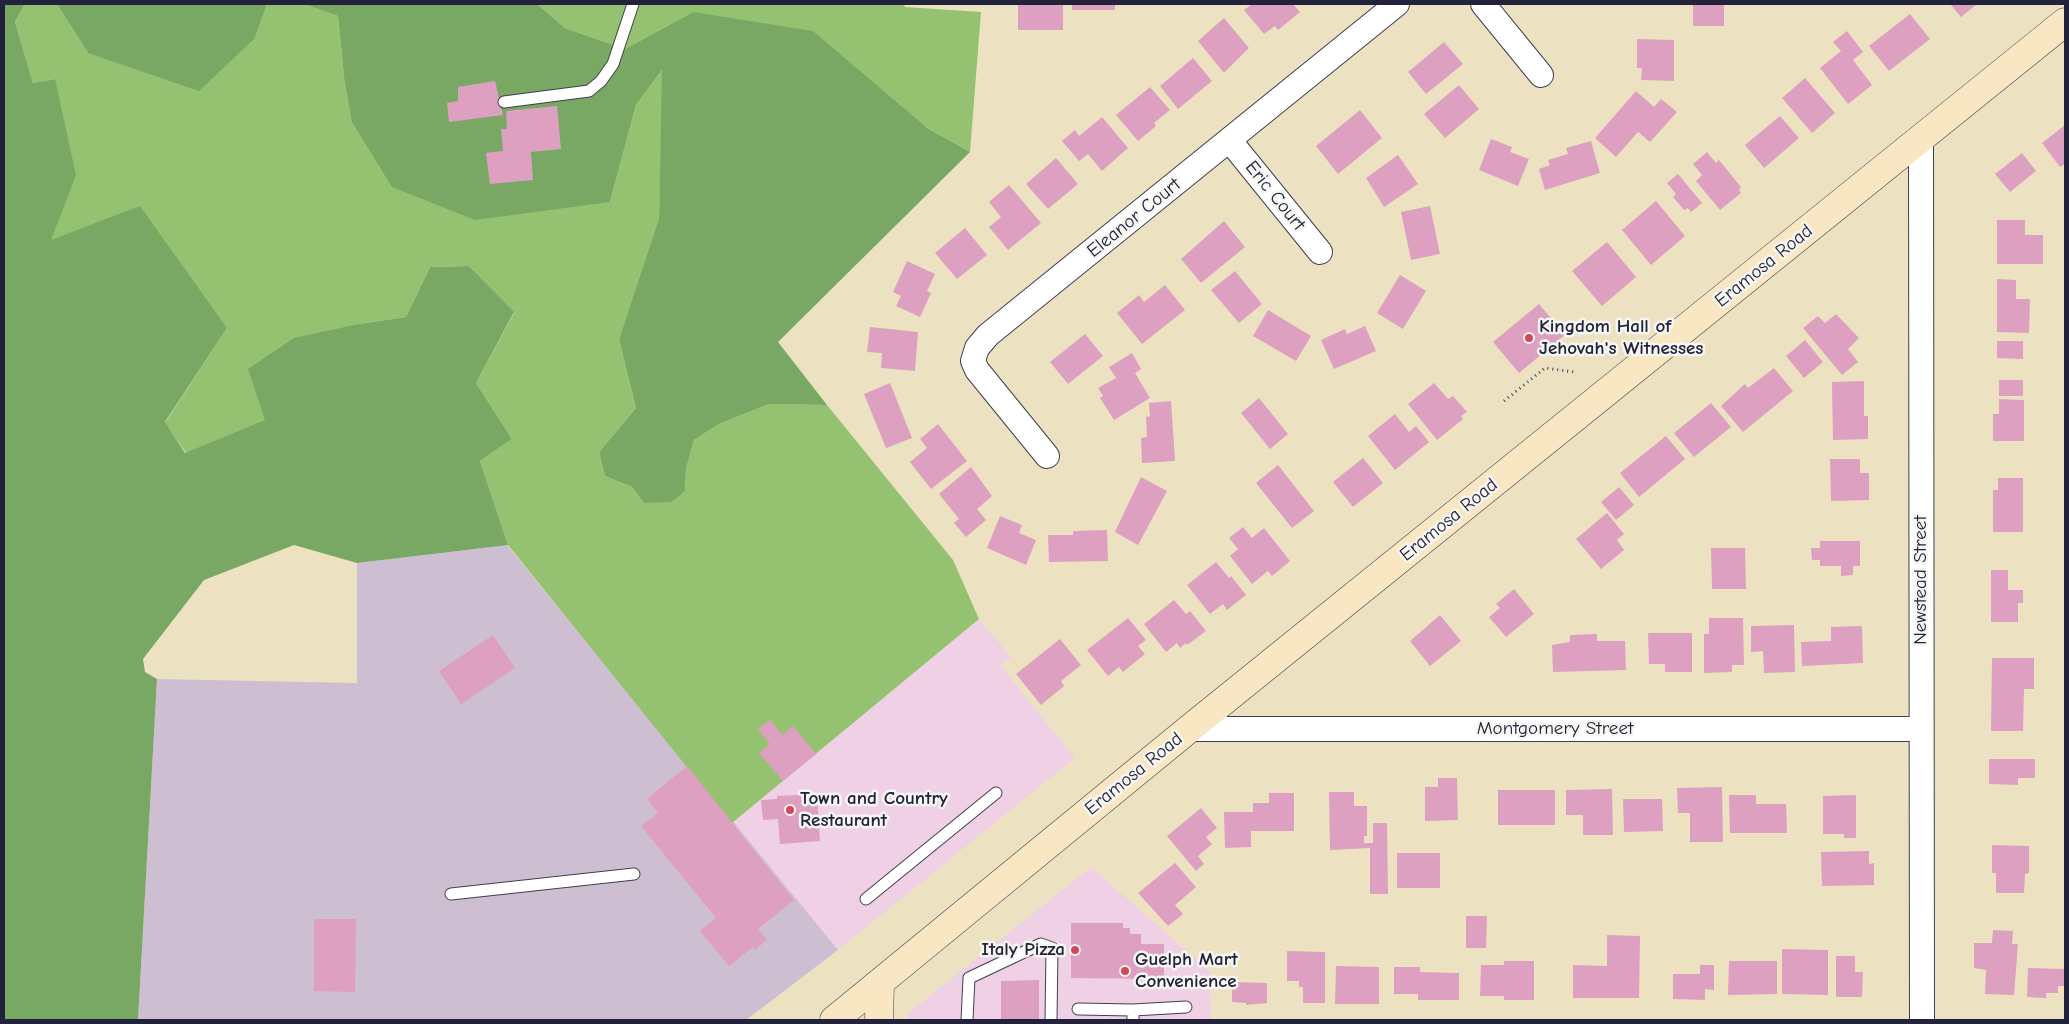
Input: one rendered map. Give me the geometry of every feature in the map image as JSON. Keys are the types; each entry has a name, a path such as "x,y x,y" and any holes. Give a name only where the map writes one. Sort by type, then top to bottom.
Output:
{"main road":[{"name":"Eramosa Road","path":"834,1020 1189,729 2065,22"},
{"path":"879,1020 880,983"}],"street":[{"name":"Eleanor Court","path":"1047,456 977,370 973,361 977,348 988,334 1230,141 1397,4"},
{"path":"1482,4 1541,75"},
{"name":"Newstead Street","path":"1921,139 1922,1020"},
{"name":"Eric Court","path":"1230,141 1320,252"},
{"name":"Montgomery Street","path":"1189,729 1921,730"}],"lane":[{"path":"504,102 589,91 601,81 613,64 633,4"},
{"path":"866,899 996,794"},
{"path":"451,894 634,874"},
{"path":"967,1020 969,978 1041,944 1052,948 1051,1020"},
{"path":"1078,1009 1133,1015 1186,1007"}],"path":[{"path":"1504,401 1545,368 1574,372"}],"shaded area":[{"path":"507,545 838,950 746,1020 138,1020 157,679 357,683 357,563"},
{"path":"979,619 1011,657 1001,666 1075,758 838,950 732,823"},
{"path":"1091,867 1210,971 1211,1020 910,1020 907,1014"}],"green space":[{"path":"4,4 25,4 15,22 33,83 55,79 76,175 51,240 140,206 227,328 165,422 185,453 265,420 248,369 294,338 359,324 406,317 430,267 469,266 514,312 476,383 512,439 480,461 508,545 357,563 294,545 204,580 143,659 145,672 157,679 138,1020 4,1020"},
{"path":"25,4 57,4 88,53 255,38 267,4 304,4 338,16 344,76 610,202 636,105 663,69 659,218 619,339 636,408 599,452 605,476 632,487 644,503 685,491 686,469 694,440 719,424 769,404 827,405 953,560 979,619 732,823 508,545 480,461 512,439 476,383 514,313 469,266 430,267 406,317 359,324 266,420 186,453 165,423 227,328 51,241 55,79 33,83 15,22"},
{"path":"57,4 267,4 255,38 199,91 88,53"},
{"path":"304,4 537,4 565,28 625,49 693,12 813,31 927,128 970,152 778,342 827,405 769,404 719,424 694,440 686,469 685,491 671,502 644,503 632,487 605,476 599,452 636,408 619,339 659,218 662,70 636,105 610,202 475,220 392,187 352,122 344,76 338,16"},
{"path":"537,4 904,4 905,7 981,12 970,152 927,128 693,12 625,49 565,28"}],"building":[{"path":"1018,4 1063,4 1063,30 1018,30"},
{"path":"1072,4 1115,4 1115,10 1072,10"},
{"path":"1252,4 1293,4 1300,12 1278,30 1275,26 1264,34 1244,10"},
{"path":"1693,4 1724,4 1724,26 1693,26"},
{"path":"1950,4 1977,4 1961,17"},
{"path":"1910,14 1930,39 1889,71 1869,46"},
{"path":"1224,18 1249,48 1224,73 1198,41"},
{"path":"1847,31 1863,52 1853,60 1872,85 1848,104 1820,68 1841,51 1833,42"},
{"path":"1637,39 1674,40 1674,81 1641,80 1642,68 1637,68"},
{"path":"1444,42 1463,64 1426,94 1408,72"},
{"path":"1193,58 1212,81 1178,109 1160,86"},
{"path":"1805,78 1835,113 1812,133 1782,98"},
{"path":"495,81 503,115 449,122 447,103 458,101 458,87"},
{"path":"1459,85 1479,109 1445,138 1424,114"},
{"path":"1150,87 1170,110 1154,123 1156,126 1138,141 1116,115"},
{"path":"1636,91 1654,107 1661,99 1677,112 1650,142 1638,132 1616,157 1595,138"},
{"path":"557,106 561,149 531,152 533,180 490,184 486,153 503,151 501,129 507,129 506,111"},
{"path":"1360,110 1382,138 1338,174 1316,146"},
{"path":"1780,116 1799,138 1764,168 1745,145"},
{"path":"1102,117 1128,148 1102,171 1088,154 1079,161 1062,141 1075,130 1079,136"},
{"path":"2065,125 2065,164 2060,167 2042,143"},
{"path":"1491,139 1512,147 1510,152 1529,159 1518,186 1479,170"},
{"path":"1591,141 1600,173 1545,190 1539,169 1550,165 1548,160 1568,154 1566,148"},
{"path":"1707,152 1716,163 1719,160 1741,187 1739,190 1741,193 1720,210 1696,181 1702,175 1693,164"},
{"path":"2022,153 2036,171 2010,192 1995,174"},
{"path":"1398,155 1418,184 1384,207 1366,178"},
{"path":"1056,158 1078,184 1048,209 1026,184"},
{"path":"1678,174 1702,203 1691,212 1688,208 1684,210 1673,197 1676,194 1667,183"},
{"path":"1009,185 1041,223 1008,250 989,227 1001,217 989,202"},
{"path":"1656,201 1685,236 1651,265 1622,230"},
{"path":"1430,206 1440,254 1411,260 1401,212"},
{"path":"1997,220 2025,220 2025,235 2043,235 2043,264 1997,264"},
{"path":"1224,221 1245,247 1201,283 1181,259"},
{"path":"965,228 987,255 957,279 935,253"},
{"path":"1607,242 1636,277 1602,306 1572,271"},
{"path":"907,261 935,274 927,291 931,293 920,317 896,306 901,296 893,292"},
{"path":"1235,271 1262,304 1239,323 1211,290"},
{"path":"1400,275 1426,291 1403,329 1377,313"},
{"path":"1997,279 2016,280 2016,299 2030,299 2029,333 1997,332"},
{"path":"1165,285 1185,310 1142,344 1117,313 1139,295 1144,302"},
{"name":"Kingdom Hall of Jehovah's Witnesses","path":"1539,304 1565,335 1519,373 1493,342"},
{"path":"1268,310 1311,336 1296,361 1253,336"},
{"path":"1836,314 1859,338 1848,349 1858,362 1842,375 1803,328 1818,316 1825,323"},
{"path":"1365,326 1376,351 1334,369 1321,340 1345,329 1347,334"},
{"path":"870,327 918,332 915,371 881,368 882,353 867,352"},
{"path":"1085,334 1103,356 1068,384 1050,362"},
{"path":"1805,340 1823,362 1804,378 1786,356"},
{"path":"1997,341 2023,341 2023,359 1997,358"},
{"path":"1132,353 1141,369 1135,373 1150,398 1114,420 1100,398 1103,396 1098,388 1116,378 1109,367"},
{"path":"1774,368 1793,391 1743,432 1721,406 1745,384 1748,388"},
{"path":"1999,380 2023,380 2023,396 1999,396"},
{"path":"1864,381 1864,416 1868,416 1868,439 1833,440 1832,382"},
{"path":"890,383 912,438 886,448 864,394"},
{"path":"1434,383 1448,399 1453,396 1467,412 1461,416 1463,419 1437,440 1408,404"},
{"path":"1259,398 1288,434 1270,449 1241,413"},
{"path":"1999,399 2024,400 2024,441 1993,441 1993,414 1999,414"},
{"path":"1171,401 1175,461 1142,463 1141,438 1147,437 1146,417 1150,416 1149,403"},
{"path":"1711,403 1731,427 1694,457 1674,433"},
{"path":"1395,414 1409,432 1416,426 1429,442 1395,470 1368,436"},
{"path":"938,424 967,461 931,489 910,462 927,448 920,439"},
{"path":"1666,436 1685,459 1639,497 1620,473"},
{"path":"1363,458 1383,483 1353,507 1333,482"},
{"path":"1830,459 1860,459 1860,473 1869,473 1869,500 1831,501"},
{"path":"1278,465 1314,511 1292,528 1256,483"},
{"path":"971,467 992,496 977,509 986,520 966,537 954,523 959,519 939,494"},
{"path":"1141,477 1167,491 1138,545 1115,532"},
{"path":"1998,478 2023,478 2023,532 1993,532 1993,490 1998,490"},
{"path":"1619,487 1634,505 1616,520 1601,502"},
{"path":"1607,513 1624,534 1617,540 1624,550 1601,569 1576,539"},
{"path":"1000,516 1022,525 1019,533 1036,540 1026,565 987,548"},
{"path":"1243,527 1252,538 1264,528 1290,561 1272,576 1268,571 1252,584 1230,556 1238,549 1229,538"},
{"path":"1107,530 1108,561 1049,562 1048,535 1073,535 1073,531"},
{"path":"1820,541 1860,541 1860,566 1853,566 1853,575 1841,576 1841,566 1820,566 1820,560 1812,560 1811,548 1820,548"},
{"path":"1711,548 1745,548 1746,589 1712,589"},
{"path":"1216,562 1229,578 1231,576 1246,595 1227,610 1223,604 1210,614 1187,585"},
{"path":"1991,570 2008,570 2008,590 2023,590 2023,603 2018,603 2018,622 1991,622"},
{"path":"1514,589 1534,614 1506,637 1489,617 1500,608 1496,604"},
{"path":"1174,600 1186,614 1190,611 1206,631 1187,645 1186,643 1180,648 1177,643 1166,652 1144,624"},
{"path":"1440,615 1461,641 1430,666 1410,641"},
{"path":"1128,618 1146,640 1138,646 1145,654 1123,672 1119,667 1108,676 1087,650"},
{"path":"1709,618 1743,618 1744,665 1732,665 1732,672 1704,673 1704,634 1709,634"},
{"path":"1794,625 1795,672 1764,673 1763,651 1751,652 1751,626"},
{"path":"1862,626 1863,663 1802,666 1801,642 1831,641 1831,627"},
{"path":"1648,633 1692,633 1692,672 1665,672 1665,664 1649,664"},
{"path":"1597,634 1597,641 1625,641 1626,670 1553,672 1552,645 1570,642 1570,635"},
{"path":"493,635 515,668 461,704 439,671"},
{"path":"1060,639 1081,665 1061,681 1064,686 1041,705 1016,674"},
{"path":"1992,658 2034,658 2034,689 2024,689 2023,731 1991,731"},
{"path":"770,720 782,735 793,726 816,754 783,781 759,753 770,744 758,729"},
{"path":"1989,759 2035,759 2035,778 2018,778 2018,785 1989,784"},
{"path":"687,766 794,900 758,929 767,940 755,950 753,947 729,966 700,931 716,918 641,826 658,813 647,799"},
{"path":"1438,778 1457,778 1458,820 1425,821 1425,787 1438,787"},
{"path":"1722,787 1723,842 1690,842 1690,813 1678,813 1677,788"},
{"path":"1612,789 1613,835 1583,835 1583,815 1566,815 1566,790"},
{"path":"1498,790 1555,790 1555,825 1498,825"},
{"path":"1329,792 1354,792 1354,806 1367,806 1367,836 1364,836 1364,843 1373,843 1373,823 1387,823 1388,894 1370,894 1370,848 1330,850"},
{"path":"1269,793 1294,793 1294,831 1251,831 1251,847 1225,848 1224,812 1253,812 1253,803 1269,803"},
{"name":"Town and Country Restaurant","path":"817,794 820,841 780,844 778,819 763,820 761,800 777,799 777,796"},
{"path":"1729,795 1756,795 1756,804 1786,804 1787,833 1730,833"},
{"path":"1856,795 1856,838 1844,838 1844,834 1823,834 1823,796"},
{"path":"1623,799 1662,799 1663,831 1624,832"},
{"path":"1201,808 1217,828 1206,837 1212,844 1198,856 1204,864 1196,871 1167,836"},
{"path":"1992,845 2029,846 2029,873 2025,874 2024,893 1996,893 1996,873 1992,873"},
{"path":"1869,851 1869,864 1874,863 1874,885 1822,886 1821,852"},
{"path":"1397,853 1440,853 1440,888 1397,888"},
{"path":"1175,863 1196,887 1175,905 1183,914 1168,926 1138,893"},
{"path":"1466,916 1487,916 1486,948 1466,948"},
{"path":"314,919 356,919 355,992 314,991"},
{"path":"1071,923 1123,923 1123,928 1130,928 1130,934 1141,934 1141,944 1164,944 1164,979 1071,978"},
{"path":"1993,930 2013,931 2012,944 2018,944 2014,995 1985,994 1986,970 1974,968 1974,943 1992,943"},
{"path":"1607,935 1640,936 1639,998 1573,998 1573,965 1607,966"},
{"path":"1782,949 1828,950 1828,995 1782,994"},
{"path":"1287,951 1325,952 1325,1003 1303,1003 1303,987 1299,987 1299,981 1287,981"},
{"path":"1836,956 1855,956 1855,972 1863,972 1862,997 1836,997"},
{"path":"1504,961 1534,961 1534,1000 1504,1000 1504,996 1480,996 1481,965 1504,965"},
{"path":"1729,961 1777,961 1777,994 1728,995"},
{"path":"1700,965 1714,965 1714,990 1705,989 1705,1000 1673,999 1673,974 1700,974"},
{"path":"1336,966 1379,967 1379,1004 1335,1004"},
{"path":"1394,967 1420,967 1420,972 1459,973 1459,1000 1418,1000 1418,994 1394,994"},
{"path":"2028,968 2065,969 2065,986 2058,986 2058,993 2046,993 2046,998 2027,997"},
{"path":"1039,980 1039,1020 1001,1020 1001,981"},
{"path":"1232,982 1267,983 1267,1003 1246,1005 1246,1003 1232,1002"}],"place":[{"name":"Kingdom Hall of Jehovah's Witnesses","path":"1529,338"},
{"name":"Town and Country Restaurant","path":"790,810"},
{"name":"Italy Pizza","path":"1075,950"},
{"name":"Guelph Mart Convenience","path":"1125,971"}]}
